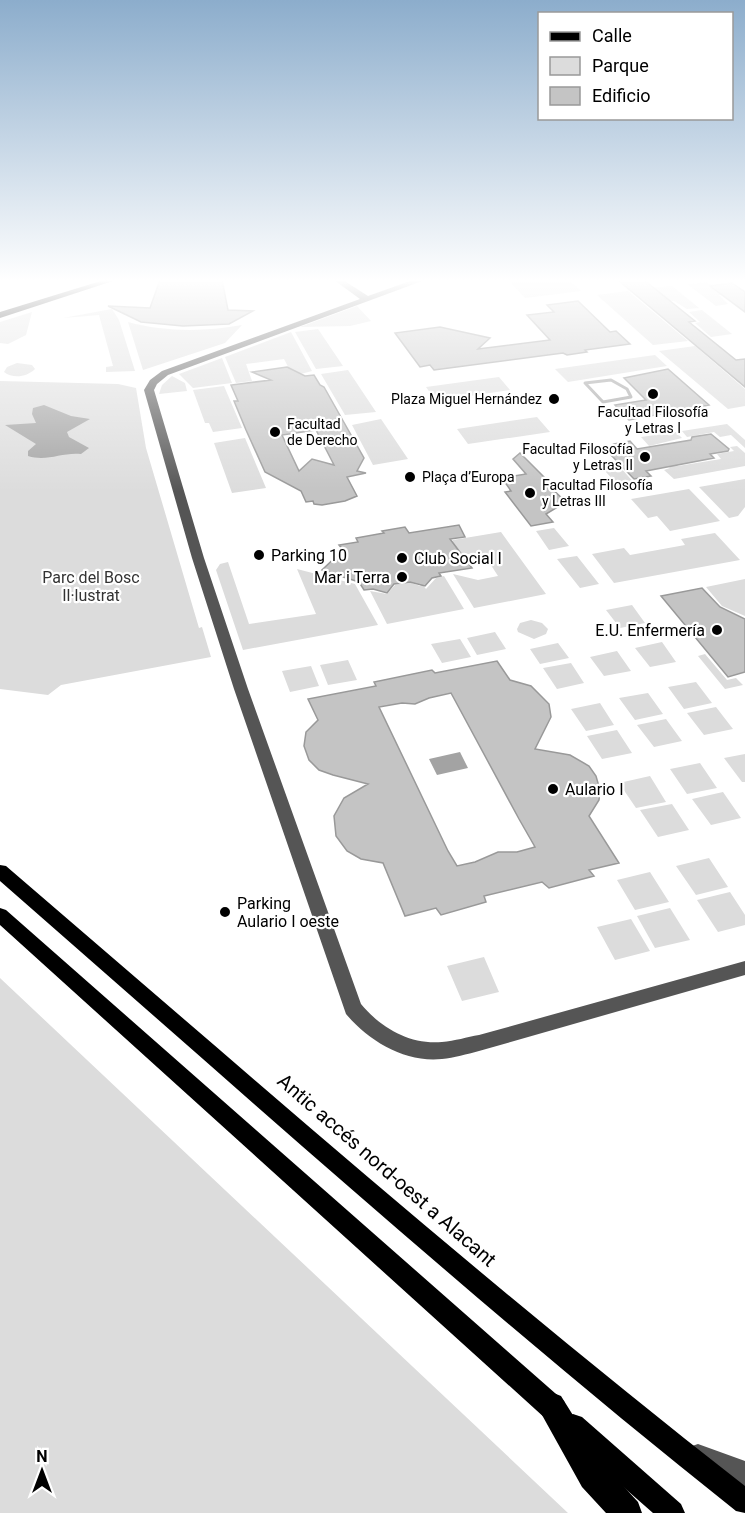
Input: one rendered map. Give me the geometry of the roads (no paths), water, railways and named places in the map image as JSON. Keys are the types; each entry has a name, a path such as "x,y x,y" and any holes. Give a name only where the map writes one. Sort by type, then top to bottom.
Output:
{"highway":[{"path":"551,1406 593,1476 627,1513"}],"main road":[{"name":"Antic accés nord-oest a Alacant","path":"0,871 438,1249 675,1448 745,1502"},
{"path":"0,915 672,1513"}],"street":[{"path":"225,351 165,373 153,382 149,390 198,558 241,689 353,1008 362,1020 395,1044 439,1051 479,1043 745,968"},
{"path":"675,1448 745,1474"}],"waterway":[{"path":"611,380 627,389 631,397 603,402 585,383 611,380"}],"place":[{"name":"Facultad Filosofía y Letras I","path":"653,394"},
{"name":"Plaza Miguel Hernández","path":"554,399"},
{"name":"Facultad de Derecho","path":"275,432"},
{"name":"Facultad Filosofía y Letras II","path":"645,457"},
{"name":"Plaça d’Europa","path":"410,477"},
{"name":"Facultad Filosofía y Letras III","path":"530,493"},
{"name":"Parking 10","path":"259,555"},
{"name":"Club Social I","path":"402,558"},
{"name":"Mar i Terra","path":"402,577"},
{"name":"E.U. Enfermería","path":"717,630"},
{"name":"Aulario I","path":"553,789"},
{"name":"Parking Aulario I oeste","path":"225,912"}],"park label":[{"name":"Parc del Bosc Il·lustrat","path":"91,586"}]}
